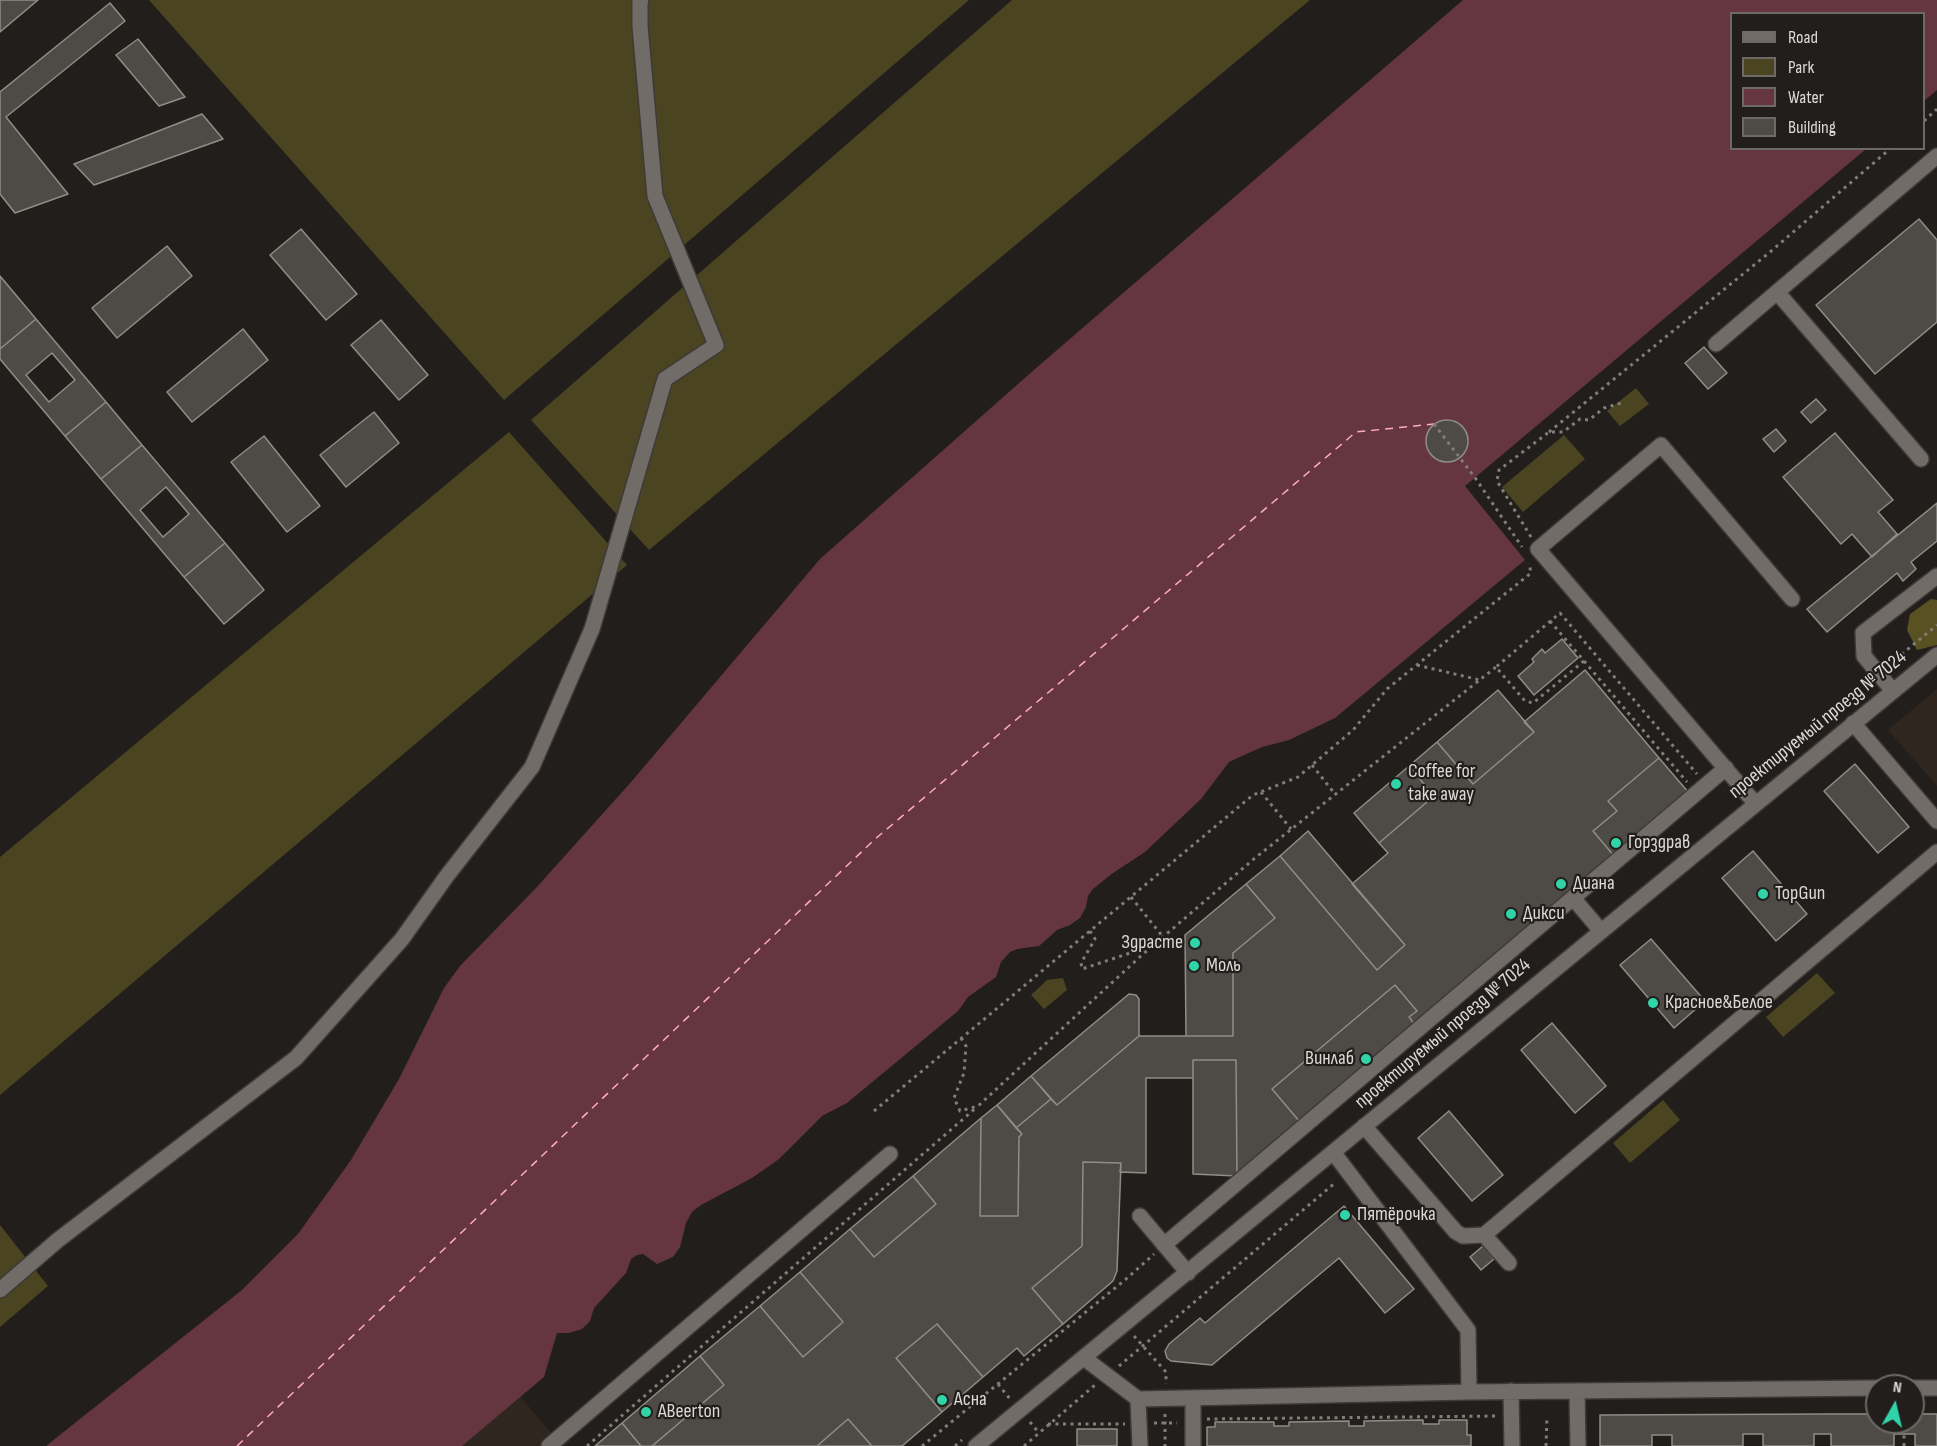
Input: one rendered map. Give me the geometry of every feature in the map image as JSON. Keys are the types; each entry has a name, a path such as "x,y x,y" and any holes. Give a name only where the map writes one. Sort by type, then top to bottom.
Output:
{"street":[{"path":"0,1290 58,1240 296,1058 402,939 446,877 532,767 592,629 665,379 716,345 654,196 640,26 640,1 642,0"},
{"path":"1716,344 1937,156"},
{"path":"1777,292 1920,459"},
{"path":"1755,803 1528,549 1661,445 1792,599"},
{"path":"1893,691 1864,656 1863,633 1937,576"},
{"name":"проектируемый проезд № 7024","path":"976,1446 1937,655"},
{"path":"1853,723 1937,821"},
{"path":"1164,1245 1726,768"},
{"path":"1364,1126 1456,1232 1463,1236 1484,1235 1937,852"},
{"path":"1573,898 1601,931"},
{"path":"1333,1152 1468,1330 1469,1392"},
{"path":"549,1446 890,1154"},
{"path":"1140,1216 1188,1272"},
{"path":"1484,1235 1509,1263"},
{"path":"1084,1358 1138,1399 1511,1391 1865,1388"},
{"path":"1511,1391 1512,1446"},
{"path":"1577,1391 1578,1446"},
{"path":"1138,1399 1140,1446"},
{"path":"1193,1399 1193,1446"}],"path":[{"path":"1925,119 1937,109"},
{"path":"1528,549 1497,482 1499,470 1770,252 1889,150"},
{"path":"1549,432 1563,432 1580,419 1589,420 1604,408 1621,403"},
{"path":"1434,424 1528,549"},
{"path":"874,1111 1252,795 1298,777 1353,730 1387,688 1531,573 1529,562"},
{"path":"587,1446 978,1106 1162,937 1291,829 1480,680 1560,613 1702,789"},
{"path":"1550,621 1702,789"},
{"path":"1879,673 1937,625"},
{"path":"1496,667 1524,700 1533,703 1584,661"},
{"path":"1417,665 1480,680"},
{"path":"1312,765 1335,794"},
{"path":"1261,792 1291,829"},
{"path":"1131,897 1162,937"},
{"path":"1090,931 1095,939 1081,963 1082,969 1153,945"},
{"path":"961,1038 966,1046 964,1073 954,1098 960,1111 978,1106"},
{"path":"1024,1446 1349,1172"},
{"path":"922,1446 1126,1279 1164,1245"},
{"path":"1193,1423 1202,1419 1512,1416"},
{"path":"1546,1446 1547,1416"},
{"path":"1048,1425 1126,1424"},
{"path":"1904,1434 1904,1446"}],"shaded area":[{"path":"1931,599 1937,600 1937,645 1917,650 1907,630 1910,614"},
{"path":"1937,689 1937,786 1888,730"},
{"path":"520,1396 562,1446 462,1446"}],"green space":[{"path":"149,0 969,0 504,400"},
{"path":"1012,0 1310,0 649,550 531,420"},
{"path":"1636,388 1649,404 1620,426 1607,411"},
{"path":"509,432 627,565 0,1095 0,857"},
{"path":"1564,435 1585,459 1523,512 1502,487"},
{"path":"1817,973 1835,993 1783,1037 1766,1017"},
{"path":"1063,978 1067,990 1044,1009 1031,995 1047,980"},
{"path":"1663,1100 1680,1120 1630,1163 1613,1143"},
{"path":"0,1225 48,1286 0,1327"}],"water":[{"path":"1463,0 1937,0 1937,90 1925,100 1925,12 1730,12 1730,150 1865,150 1465,486 1525,560 1335,718 1289,740 1262,747 1229,762 1201,799 1145,852 1093,889 1080,918 1057,930 1039,946 1010,952 1001,962 996,977 968,997 958,1011 847,1103 822,1116 779,1159 752,1178 692,1212 686,1223 680,1247 673,1257 657,1264 643,1254 631,1259 626,1273 594,1308 590,1321 582,1329 569,1333 557,1333 544,1377 462,1446 46,1446 242,1290 298,1234 351,1160 399,1079 444,988 460,966 536,888 632,781 820,559 1035,369"}],"building":[{"path":"0,0 38,0 0,32"},
{"path":"110,3 125,21 6,117 68,194 15,213 0,194 0,92"},
{"path":"138,39 185,97 159,106 116,55"},
{"path":"202,114 223,139 94,185 74,164"},
{"path":"1919,219 1937,240 1937,322 1875,374 1816,305"},
{"path":"301,229 357,294 326,320 270,255"},
{"path":"167,246 192,276 117,338 92,308"},
{"path":"0,276 36,319 0,349"},
{"path":"36,319 106,402 65,436 0,359 0,349","holes":["52,353 75,380 49,402 26,375"]},
{"path":"381,320 428,375 399,400 351,345"},
{"path":"243,329 268,360 192,422 167,392"},
{"path":"1704,347 1727,373 1708,389 1685,363"},
{"path":"1816,399 1826,410 1811,423 1801,412"},
{"path":"106,402 142,445 101,479 65,436"},
{"path":"374,412 399,443 346,487 320,455"},
{"path":"1447,420 1455,421 1462,426 1467,433 1467,449 1462,456 1455,461 1447,462 1439,461 1432,456 1427,449 1426,441 1427,433 1432,426 1439,421"},
{"path":"1776,429 1786,441 1774,452 1763,439"},
{"path":"1835,433 1893,500 1878,512 1897,534 1872,557 1852,534 1841,544 1783,477"},
{"path":"264,436 320,506 287,532 231,462"},
{"path":"142,445 225,543 184,577 101,479","holes":["166,487 189,514 163,537 140,510"]},
{"path":"1937,503 1937,541 1911,562 1916,569 1903,581 1897,573 1827,632 1807,609"},
{"path":"225,543 264,590 224,624 184,577"},
{"path":"1562,639 1578,658 1534,695 1518,676 1534,662 1532,659 1542,649 1545,653"},
{"path":"1585,670 1659,758 1608,801 1617,811 1593,831 1614,856 1415,1025 1409,1017 1417,1011 1395,985 1272,1089 1300,1122 1237,1176 1236,1060 1193,1060 1193,1078 1146,1078 1146,1173 1120,1172 1121,1163 1083,1162 1082,1246 1032,1288 1063,1324 1024,1356 1017,1348 983,1377 937,1324 896,1358 942,1412 902,1446 872,1446 848,1419 817,1446 652,1446 724,1385 700,1356 760,1306 803,1357 843,1322 800,1272 850,1229 874,1257 936,1204 913,1176 981,1118 980,1216 1018,1216 1019,1137 1022,1134 1016,1128 1051,1099 1057,1105 1139,1036 1233,1036 1233,953 1275,918 1246,884 1280,856 1377,970 1405,945 1352,884 1388,853 1379,843 1434,796 1409,766 1437,742 1473,784 1534,732 1524,722"},
{"path":"1498,690 1534,732 1473,784 1437,742"},
{"path":"1659,758 1689,793 1614,856 1593,831 1617,811 1608,801"},
{"path":"1855,764 1909,827 1878,853 1824,791"},
{"path":"1409,766 1434,796 1379,843 1354,813"},
{"path":"1308,831 1405,945 1377,970 1280,856"},
{"path":"1753,851 1807,914 1776,941 1722,878"},
{"path":"1246,884 1275,918 1233,953 1233,1036 1186,1036 1185,935"},
{"path":"1651,939 1705,1001 1674,1028 1620,965"},
{"path":"1395,985 1417,1011 1409,1017 1415,1025 1300,1122 1272,1089"},
{"path":"1129,994 1136,995 1139,999 1139,1036 1057,1105 1031,1076"},
{"path":"1552,1023 1606,1086 1575,1113 1521,1050"},
{"path":"1193,1060 1236,1060 1237,1176 1193,1174"},
{"path":"1031,1076 1051,1099 1016,1128 997,1105"},
{"path":"997,1105 1022,1134 1019,1137 1018,1216 980,1216 981,1118"},
{"path":"1449,1111 1503,1175 1472,1201 1418,1138"},
{"path":"1083,1162 1121,1163 1117,1271 1113,1281 1063,1324 1032,1288 1082,1246"},
{"path":"913,1176 936,1204 874,1257 850,1229"},
{"path":"1344,1206 1414,1289 1385,1313 1339,1258 1212,1365 1171,1361 1167,1358 1165,1351 1169,1344 1200,1318 1205,1323"},
{"path":"1483,1246 1494,1259 1481,1270 1470,1257"},
{"path":"800,1272 843,1322 803,1357 760,1306"},
{"path":"937,1324 983,1377 942,1412 896,1358"},
{"path":"700,1356 724,1385 652,1446 641,1446 622,1423"},
{"path":"1865,1414 1865,1434 1894,1434 1894,1446 1831,1446 1831,1434 1814,1434 1814,1446 1763,1446 1763,1434 1743,1434 1743,1446 1672,1446 1672,1435 1652,1435 1652,1446 1600,1446 1600,1415"},
{"path":"1925,1414 1937,1414 1937,1446 1915,1446 1915,1434 1925,1434"},
{"path":"848,1419 872,1446 817,1446"},
{"path":"1423,1420 1423,1424 1439,1424 1439,1420 1467,1420 1467,1435 1471,1435 1471,1446 1207,1446 1207,1427 1215,1427 1215,1422 1274,1422 1274,1426 1289,1426 1289,1422 1349,1421 1349,1426 1364,1426 1364,1421"},
{"path":"622,1423 641,1446 595,1446"},
{"path":"1077,1429 1117,1429 1117,1446 1077,1446"}],"ferry route":[{"path":"237,1446 874,840 1356,432 1434,424"}],"place":[{"name":"Coffee for take away","path":"1396,784"},
{"name":"Горздрав","path":"1616,843"},
{"name":"Диана","path":"1561,884"},
{"name":"TopGun","path":"1763,894"},
{"name":"Дикси","path":"1511,914"},
{"name":"Здрасте","path":"1195,943"},
{"name":"Моль","path":"1194,966"},
{"name":"Красное&Белое","path":"1653,1003"},
{"name":"Винлаб","path":"1366,1059"},
{"name":"Пятёрочка","path":"1345,1215"},
{"name":"Асна","path":"942,1400"},
{"name":"ABeerton","path":"646,1412"}]}
